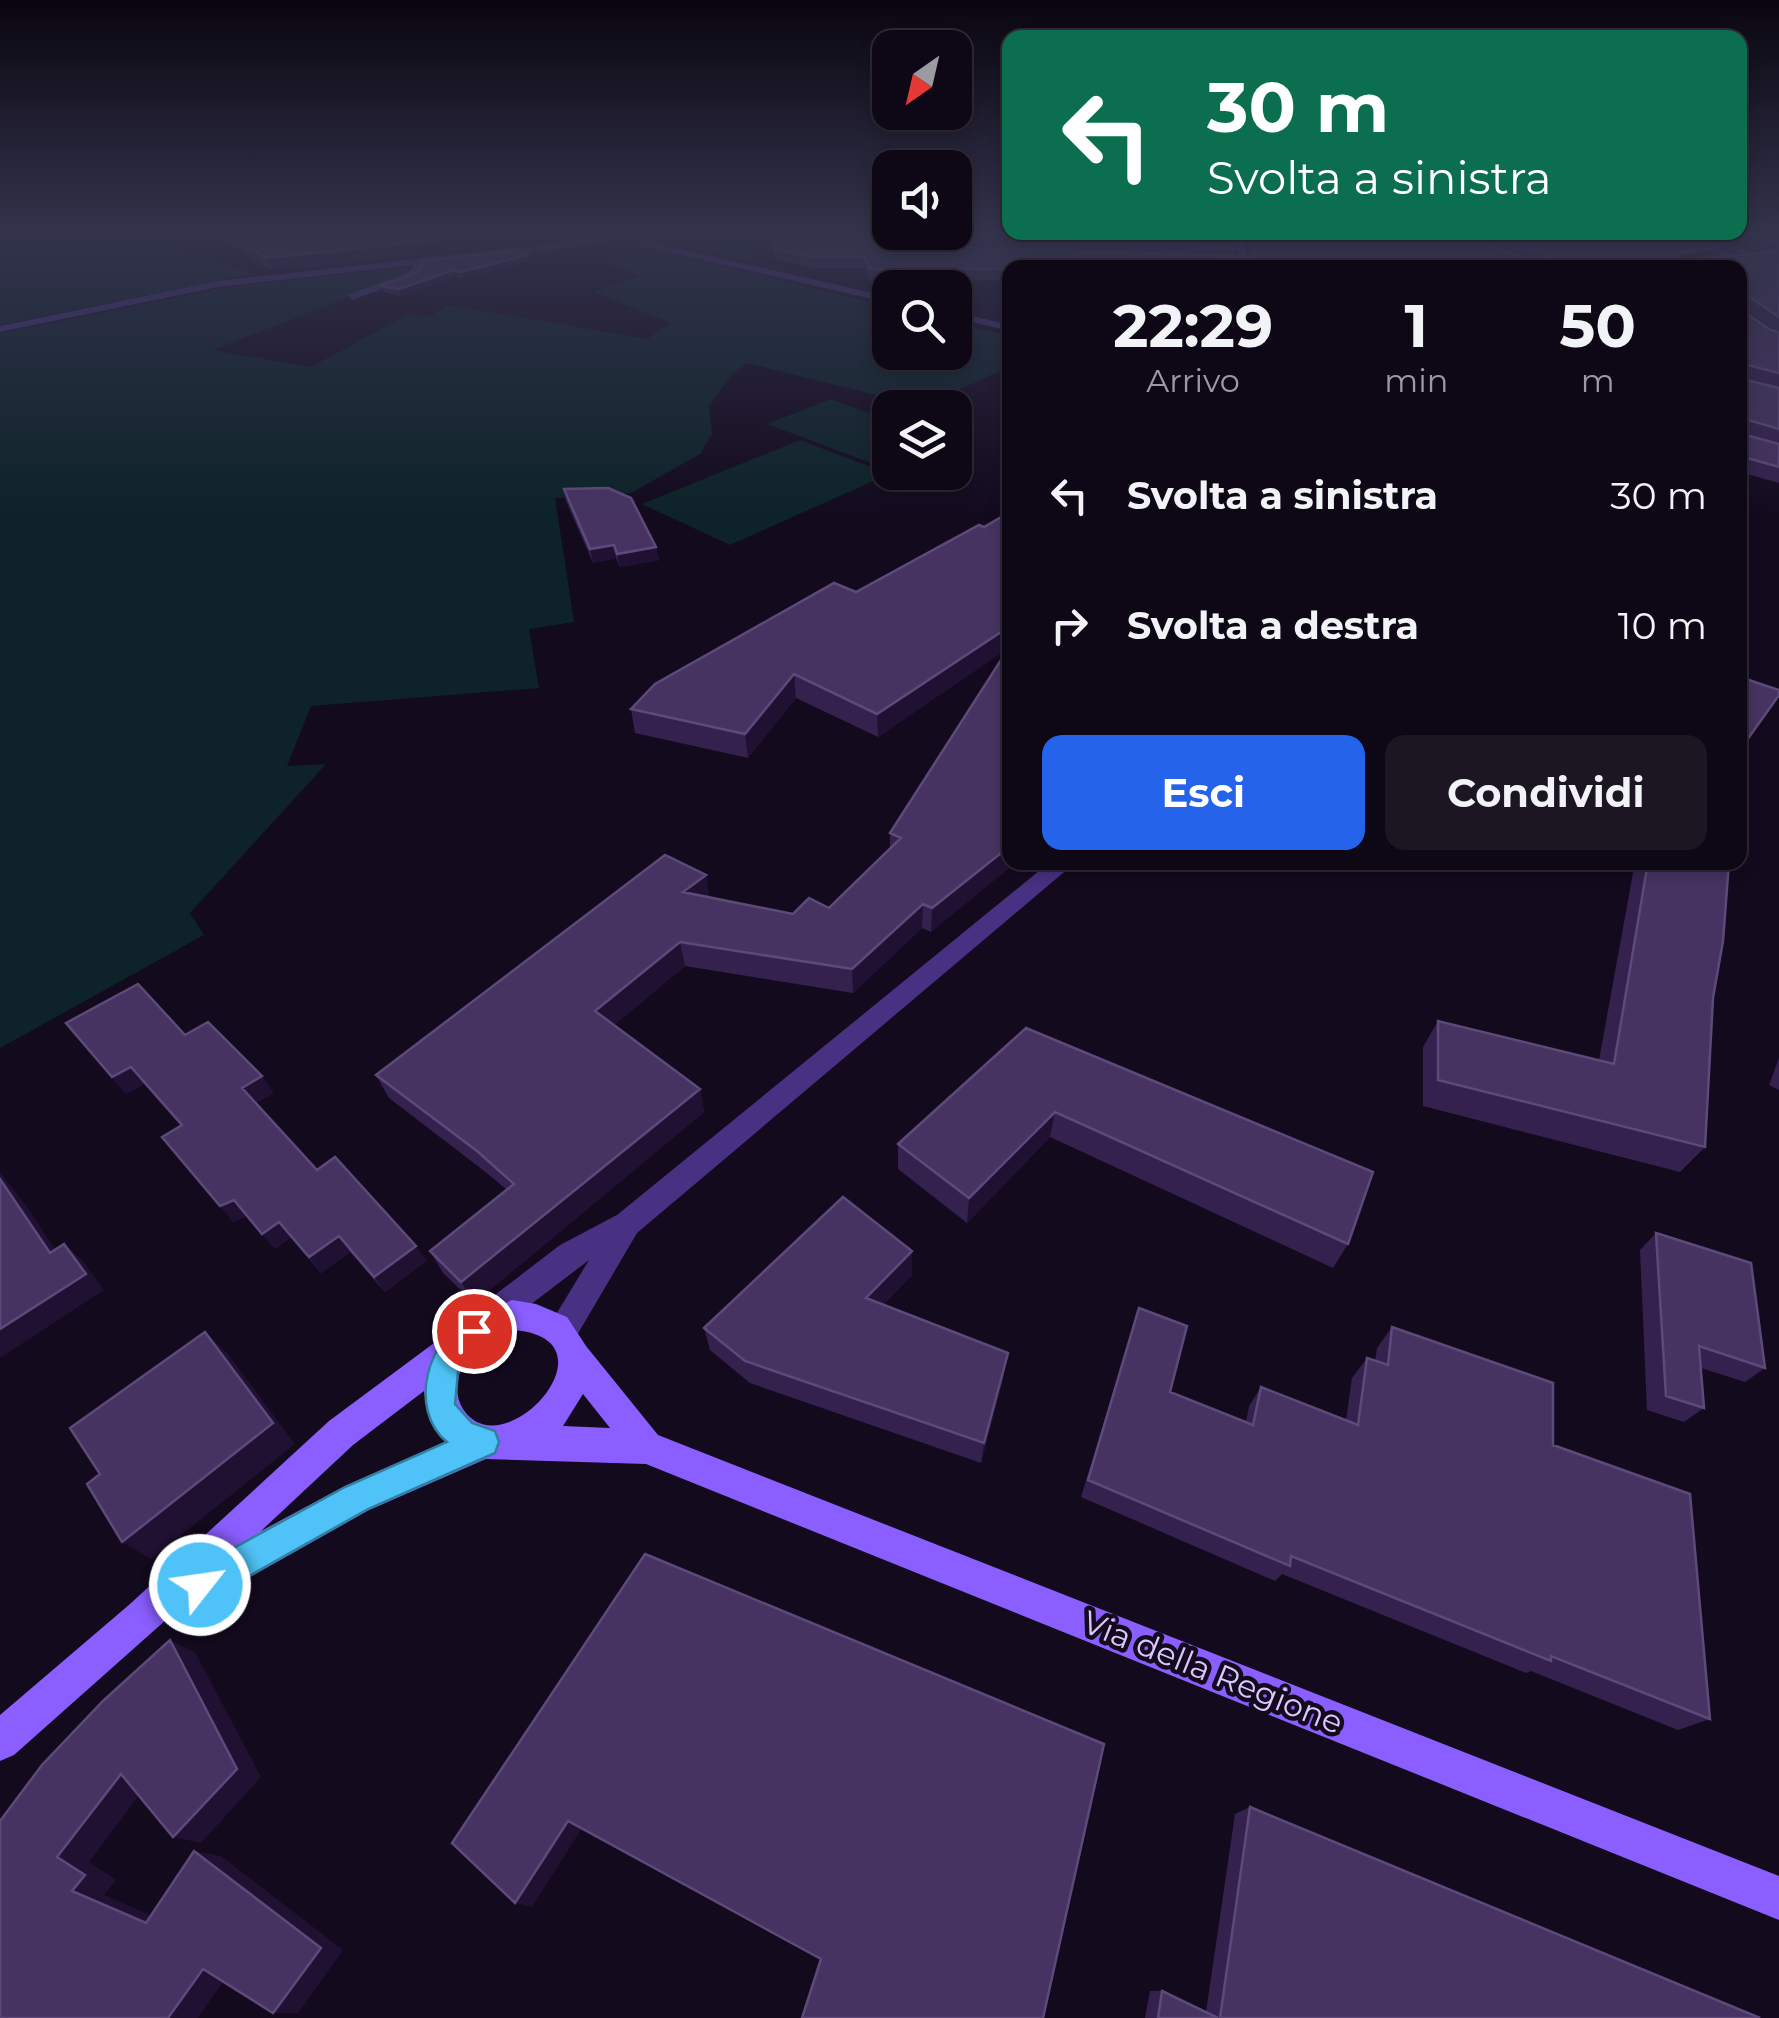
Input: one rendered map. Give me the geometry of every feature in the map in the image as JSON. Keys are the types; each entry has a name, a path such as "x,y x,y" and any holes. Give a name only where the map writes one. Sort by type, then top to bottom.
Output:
{"main road":[{"path":"0,1741 143,1617 341,1433 466,1338 512,1315 532,1315 568,1344 646,1447"},
{"path":"466,1338 439,1386 440,1406 449,1424 464,1436 496,1441 646,1447"},
{"path":"143,1617 339,1507 496,1441 530,1432 558,1407 573,1376 568,1344"},
{"name":"Via della Regione","path":"646,1447 1779,1898"}],"street":[{"path":"466,1338 570,1254 627,1224 1055,870"},
{"path":"568,1344 627,1224"}],"shaded area":[{"path":"34,326 274,326 213,350 311,367 386,326 573,326 648,339 666,326 872,326 872,370 972,370 972,327 1002,334 1002,371 958,390 872,390 872,394 747,363 732,375 709,406 712,434 700,454 631,493 555,498 574,622 529,629 539,688 311,706 287,766 326,764 190,913 204,935 0,1048 0,333"},
{"path":"831,399 872,414 872,463 767,424"},
{"path":"800,440 872,468 872,482 730,545 642,504"}],"building":[{"path":"1747,326 1765,326 1779,332 1779,373 1747,366"},
{"path":"1747,380 1779,388 1779,429 1747,421"},
{"path":"1747,435 1779,444 1779,467 1747,458"},
{"path":"608,488 631,498 656,547 617,554 614,545 590,549 564,489"},
{"path":"1002,517 1002,631 877,714 794,674 745,734 631,709 655,684 834,583 856,592 979,525 984,527"},
{"path":"1002,658 1002,852 932,908 923,904 852,969 680,942 595,1011 700,1089 461,1282 430,1251 514,1184 376,1075 665,855 706,875 683,892 793,914 809,898 829,908 901,838 890,833"},
{"path":"1747,679 1779,690 1747,740"},
{"path":"1647,870 1728,870 1723,941 1713,998 1705,1147 1438,1080 1438,1021 1614,1064"},
{"path":"138,984 185,1035 208,1022 262,1076 242,1088 317,1170 335,1157 416,1246 374,1277 339,1236 309,1257 279,1222 262,1234 234,1200 220,1206 162,1137 182,1125 131,1067 112,1077 66,1023"},
{"path":"1026,1028 1373,1172 1348,1244 1055,1112 969,1198 898,1144"},
{"path":"0,1179 50,1253 64,1244 86,1274 0,1329"},
{"path":"843,1197 912,1251 866,1298 1008,1353 984,1443 745,1361 704,1328"},
{"path":"1656,1233 1751,1263 1765,1368 1699,1346 1704,1408 1666,1396"},
{"path":"1139,1308 1187,1326 1170,1392 1253,1425 1261,1387 1358,1425 1367,1358 1388,1365 1392,1327 1553,1383 1553,1445 1690,1494 1710,1719 1551,1656 1551,1661 1291,1556 1290,1566 1088,1480"},
{"path":"205,1332 273,1423 122,1542 87,1484 100,1474 70,1428"},
{"path":"645,1554 1104,1744 1043,2018 802,2018 821,1959 568,1821 515,1903 452,1843"},
{"path":"170,1640 237,1769 173,1837 121,1774 57,1857 85,1875 72,1891 146,1923 194,1851 321,1948 273,2013 203,1969 168,2018 0,2018 0,1821 42,1765 103,1701"},
{"path":"1250,1807 1760,2018 1220,2018"},
{"path":"1162,1991 1218,2018 1158,2018"}],"route":[{"path":"200,1585 357,1498 484,1442 464,1436 449,1424 440,1406 439,1386 446,1365 474,1331"}]}
